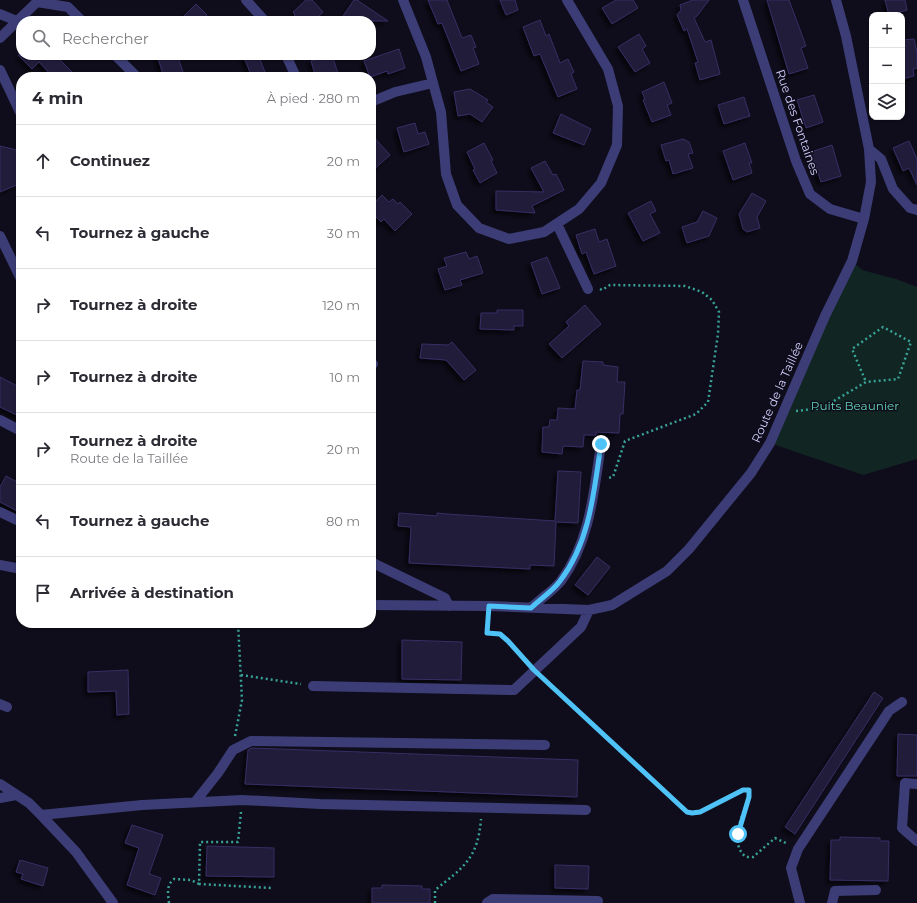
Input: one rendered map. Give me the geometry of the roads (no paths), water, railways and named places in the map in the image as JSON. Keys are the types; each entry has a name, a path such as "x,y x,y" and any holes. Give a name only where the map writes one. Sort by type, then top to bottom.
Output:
{"street":[{"path":"246,0 260,16"},
{"path":"403,0 426,57 441,112 446,174 457,205 479,228 509,239 544,232 579,209 601,183 617,145 618,106 608,69 567,0"},
{"name":"Rue des Fontaines","path":"743,0 796,161 810,194 830,209 864,219"},
{"name":"Route de la Taillée","path":"376,605 489,606 589,610 612,605 667,572 689,549 751,472 770,443 825,316 852,261 864,219 871,182 869,149 846,36 836,0"},
{"path":"22,16 37,2 68,7 77,16"},
{"path":"0,14 16,21"},
{"path":"0,38 16,22"},
{"path":"120,60 132,72"},
{"path":"288,60 294,72"},
{"path":"0,70 16,104"},
{"path":"376,100 395,92 433,83"},
{"path":"869,149 881,159 893,189 910,208 917,210"},
{"path":"557,224 588,289"},
{"path":"0,236 16,269"},
{"path":"0,420 16,428"},
{"path":"531,608 560,582 581,548 595,482 601,444"},
{"path":"0,512 16,520"},
{"path":"376,564 445,598 449,606"},
{"path":"0,565 16,567"},
{"path":"313,686 514,690 581,627 589,610"},
{"path":"800,903 791,868 798,849 889,711 902,702"},
{"path":"195,802 218,774 233,750 251,741 545,745"},
{"path":"917,784 905,783 902,828 917,841"},
{"path":"0,784 29,803 41,815 76,852 113,903"},
{"path":"0,798 16,795"},
{"path":"41,815 195,802 242,800 320,804 586,810"},
{"path":"832,903 835,891 876,890"},
{"path":"487,903 493,899 598,900"}],"park label":[{"name":"Puits Beaunier","path":"855,405"}]}
